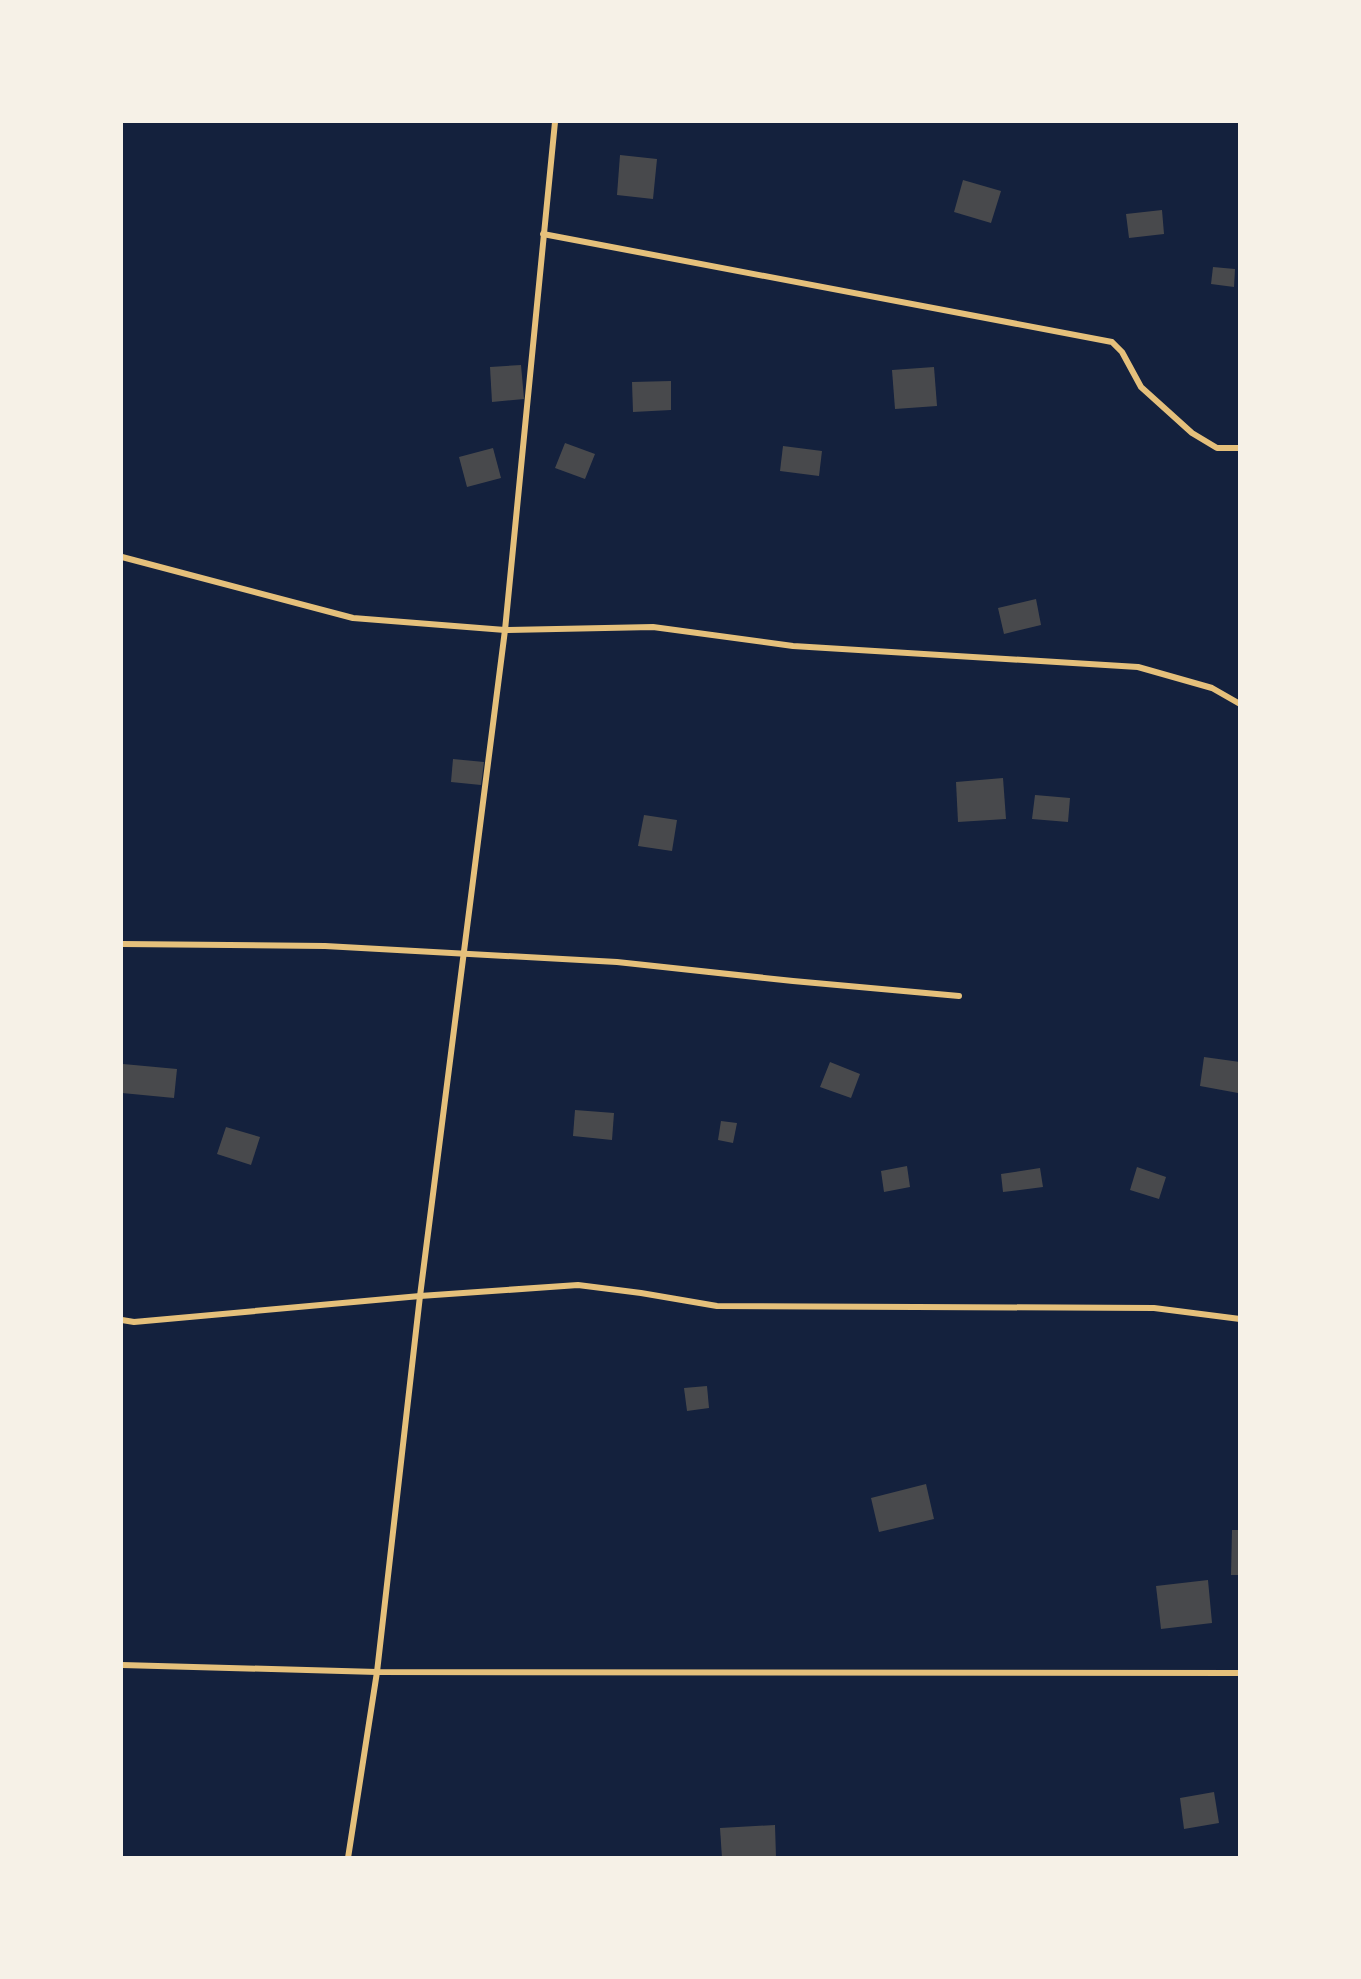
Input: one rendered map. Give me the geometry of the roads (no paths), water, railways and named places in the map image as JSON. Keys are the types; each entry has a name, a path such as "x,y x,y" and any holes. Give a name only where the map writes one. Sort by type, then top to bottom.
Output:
{"street":[{"path":"348,1857 377,1672 420,1296 505,630 555,122"},
{"path":"543,234 1112,342 1122,352 1140,387 1192,433 1218,448 1239,448"},
{"path":"122,557 353,618 505,630 653,627 793,646 1138,667 1212,688 1239,704"},
{"path":"122,944 325,946 617,962 959,996"},
{"path":"122,1320 134,1322 420,1296 578,1286 640,1293 717,1306 1154,1308 1239,1319"},
{"path":"122,1665 377,1672 1239,1673"}]}
